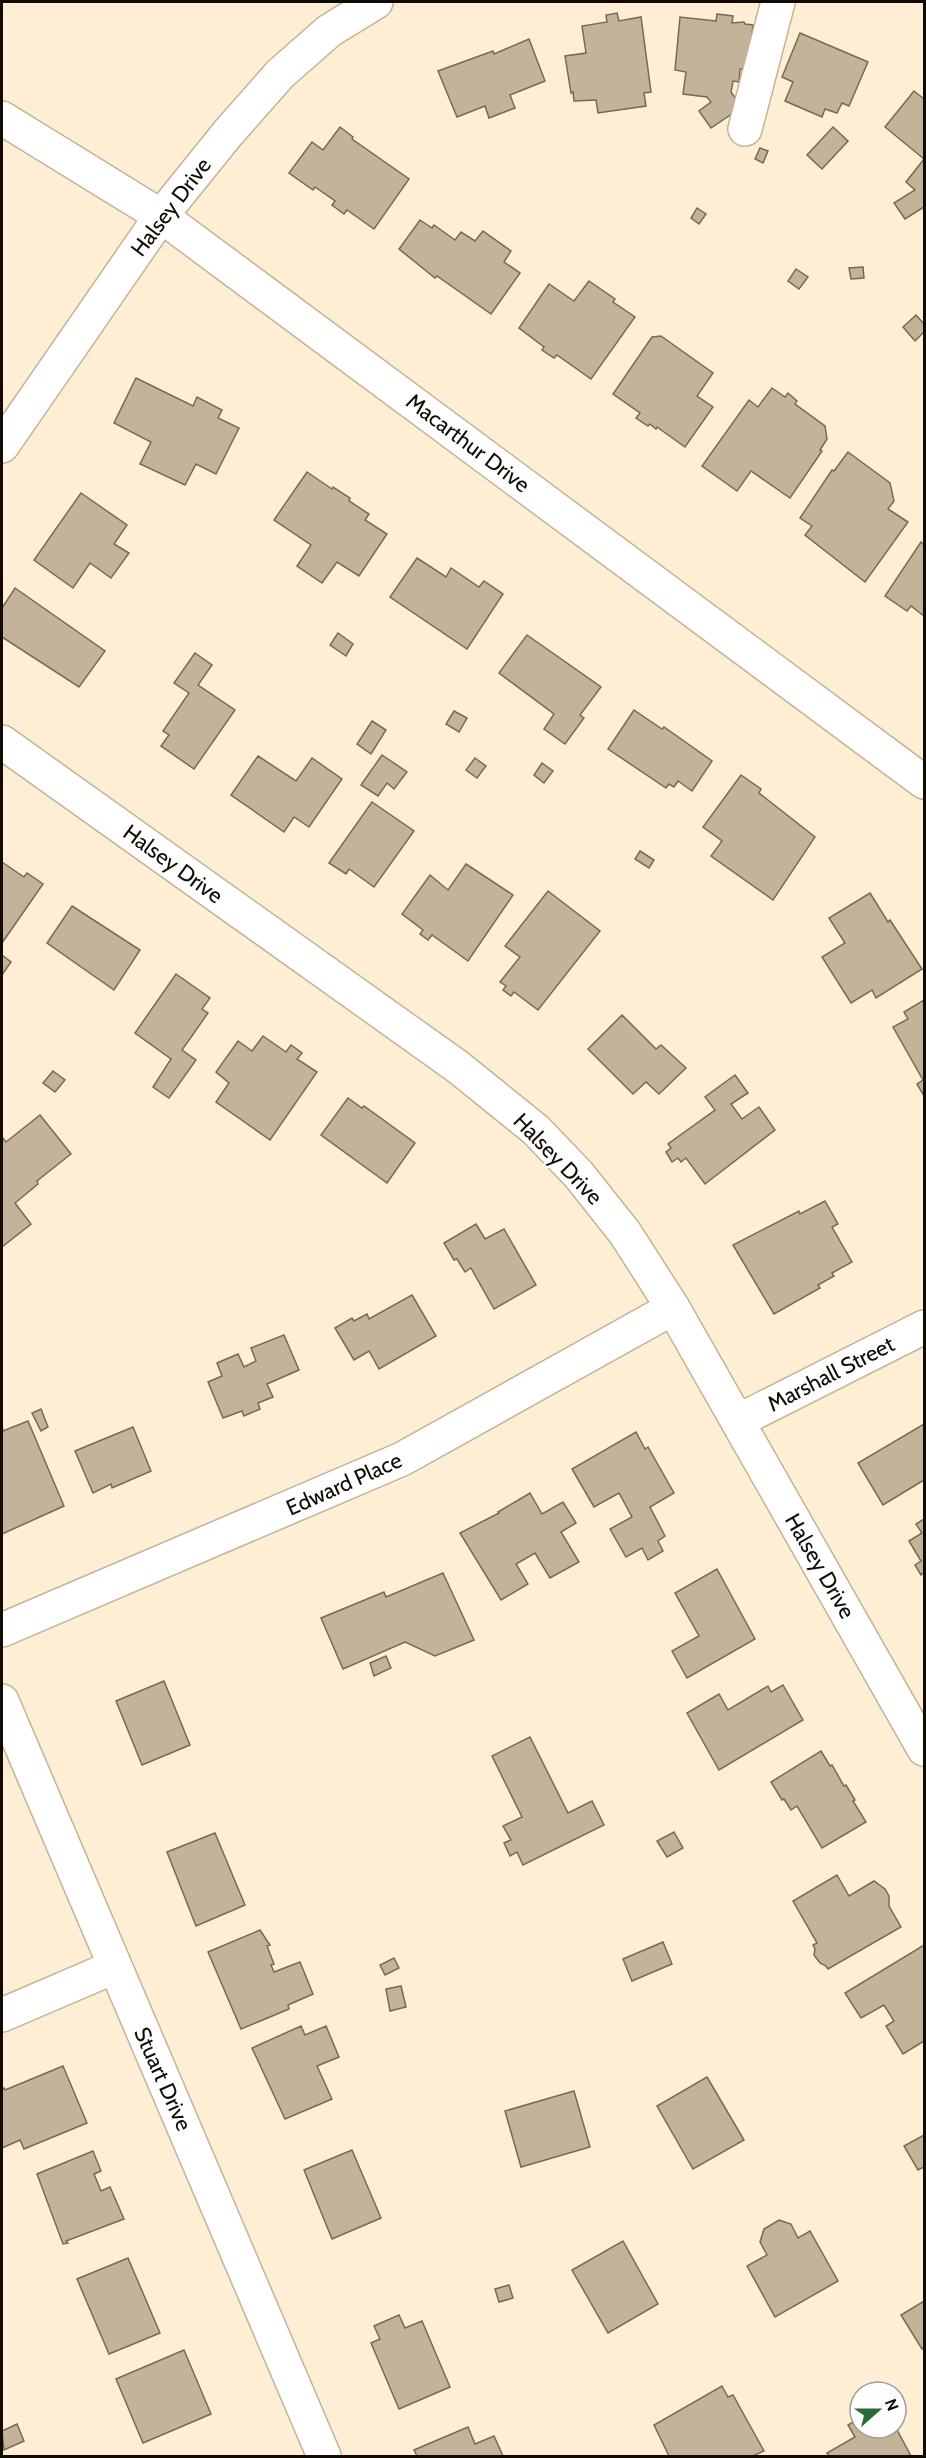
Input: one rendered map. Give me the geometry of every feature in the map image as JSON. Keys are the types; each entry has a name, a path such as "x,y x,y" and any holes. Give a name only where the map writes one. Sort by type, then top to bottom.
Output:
{"street":[{"name":"Halsey Drive","path":"2,446 161,216 280,74 328,30 376,2"},
{"path":"746,129 778,2"},
{"name":"Macarthur Drive","path":"2,118 161,216 924,782"},
{"name":"Halsey Drive","path":"2,742 458,1067 536,1130 579,1175 625,1233 673,1308 924,1749"},
{"name":"Edward Place","path":"2,1630 402,1459 673,1308"},
{"name":"Marshall Street","path":"738,1421 924,1327"},
{"name":"Stuart Drive","path":"2,1701 324,2457"},
{"path":"2,2015 114,1968"}],"building":[{"path":"617,13 619,21 641,17 651,92 644,93 646,106 598,113 596,100 574,101 565,56 586,53 582,26 607,22 606,15"},
{"path":"717,14 733,16 732,23 744,22 753,25 748,69 740,69 739,82 733,81 731,92 742,107 711,128 699,111 711,102 707,97 683,94 686,72 675,70 680,17 716,21"},
{"path":"800,33 868,62 849,106 842,103 837,113 825,109 822,117 785,101 793,82 782,77"},
{"path":"529,39 545,81 510,95 515,108 489,118 485,106 457,117 438,71 493,51 494,54"},
{"path":"914,91 924,99 924,159 885,127"},
{"path":"340,127 353,137 352,139 409,179 374,229 347,210 344,214 332,205 335,201 315,187 313,190 289,173 312,142 323,150"},
{"path":"833,127 848,141 822,169 807,155"},
{"path":"760,148 768,151 763,163 755,159"},
{"path":"924,159 924,207 905,219 894,203 915,190 906,182"},
{"path":"697,208 706,214 699,224 691,218"},
{"path":"420,220 432,228 434,225 455,240 461,232 475,241 483,231 511,251 504,262 520,273 491,314 437,276 435,278 399,249"},
{"path":"863,267 864,278 851,279 849,268"},
{"path":"796,269 808,277 799,289 788,281"},
{"path":"589,281 615,299 613,302 635,317 591,379 557,355 554,358 542,350 544,347 519,328 549,284 574,301"},
{"path":"916,315 924,324 924,332 915,341 903,327"},
{"path":"661,336 713,373 697,396 713,407 685,447 657,427 656,429 650,424 648,426 636,418 640,413 613,394 652,337"},
{"path":"136,378 193,406 197,397 222,410 218,418 239,428 216,474 196,464 185,485 140,464 151,442 114,423"},
{"path":"772,388 785,397 788,393 797,401 795,404 825,426 827,439 820,450 822,451 790,498 751,471 737,491 702,466 749,400 758,407"},
{"path":"848,452 890,483 894,501 888,509 908,522 865,582 805,535 812,526 800,518 832,470 834,471"},
{"path":"307,472 350,498 349,501 369,514 365,520 387,534 359,576 337,562 322,583 297,566 311,545 274,520"},
{"path":"81,493 127,525 114,544 129,553 111,578 90,563 73,588 34,560"},
{"path":"921,542 924,545 924,616 911,606 907,611 885,596"},
{"path":"417,558 446,577 451,568 479,587 484,581 503,594 467,649 390,597"},
{"path":"15,588 105,651 79,687 2,637 2,608"},
{"path":"338,633 353,644 346,656 330,645"},
{"path":"527,635 601,687 580,715 584,718 565,744 544,729 554,714 499,673"},
{"path":"195,653 212,665 198,685 235,710 194,769 161,746 169,735 163,731 189,693 174,683"},
{"path":"634,710 662,729 664,727 712,761 692,791 678,781 674,787 669,784 666,788 608,749"},
{"path":"454,711 467,718 459,732 446,724"},
{"path":"372,721 386,730 371,754 357,744"},
{"path":"382,755 407,772 394,789 387,783 378,796 361,785"},
{"path":"258,756 296,781 312,758 342,779 309,827 294,817 284,832 231,795"},
{"path":"475,758 486,766 477,778 466,770"},
{"path":"542,763 553,771 544,783 534,775"},
{"path":"741,775 761,789 759,793 815,837 773,900 711,856 722,841 703,827"},
{"path":"372,802 414,831 374,887 349,869 346,874 329,863"},
{"path":"640,851 654,860 649,868 635,859"},
{"path":"2,862 24,877 27,873 43,884 2,943"},
{"path":"466,864 513,895 468,961 432,935 428,940 420,934 423,930 402,914 430,875 448,890"},
{"path":"548,891 600,931 538,1010 514,992 511,996 503,990 506,986 500,982 520,957 505,946"},
{"path":"870,893 922,969 876,998 872,990 851,1003 822,957 845,943 829,918"},
{"path":"72,906 140,950 114,990 47,943"},
{"path":"2,955 11,962 2,975"},
{"path":"176,974 210,998 202,1009 208,1013 182,1050 196,1060 169,1098 153,1087 171,1059 135,1033"},
{"path":"924,1000 924,1096 917,1084 923,1080 893,1027 908,1019 904,1012"},
{"path":"622,1015 656,1049 661,1045 686,1068 659,1094 646,1082 633,1094 588,1049"},
{"path":"263,1036 286,1052 291,1045 302,1053 297,1059 317,1072 270,1140 216,1102 229,1083 216,1072 238,1041 252,1051"},
{"path":"53,1071 65,1080 55,1092 43,1083"},
{"path":"735,1075 748,1093 731,1104 742,1119 759,1107 775,1130 705,1184 686,1158 681,1162 678,1158 672,1162 666,1152 671,1148 668,1144 715,1110 705,1097"},
{"path":"348,1098 362,1108 364,1106 415,1143 387,1183 321,1135"},
{"path":"40,1115 71,1154 37,1181 38,1184 15,1203 31,1224 2,1247 2,1137 6,1142"},
{"path":"825,1201 838,1224 832,1227 852,1262 832,1273 834,1276 818,1285 820,1288 774,1314 733,1245 799,1211 800,1214"},
{"path":"476,1224 485,1239 504,1229 536,1285 494,1309 471,1268 465,1272 457,1259 454,1260 444,1243"},
{"path":"412,1295 436,1336 379,1369 369,1351 354,1360 335,1328 352,1318 354,1321 367,1314 369,1319"},
{"path":"284,1335 299,1370 267,1384 273,1397 258,1403 260,1409 244,1416 242,1411 223,1418 208,1382 222,1376 217,1363 238,1354 244,1367 256,1361 251,1348"},
{"path":"41,1409 48,1427 41,1431 32,1413"},
{"path":"28,1421 64,1506 2,1534 2,1426 3,1431"},
{"path":"924,1424 924,1480 883,1505 858,1463"},
{"path":"133,1427 151,1471 112,1488 111,1484 93,1493 75,1451"},
{"path":"636,1432 645,1449 648,1447 674,1493 650,1507 665,1536 658,1541 663,1551 648,1560 642,1548 626,1557 610,1529 632,1517 619,1493 594,1507 572,1469"},
{"path":"530,1493 542,1514 563,1502 576,1523 561,1532 579,1562 550,1578 535,1553 516,1564 528,1584 501,1600 460,1533 499,1513"},
{"path":"924,1519 924,1572 921,1575 915,1565 921,1561 909,1541 922,1533 916,1524"},
{"path":"717,1569 755,1639 687,1678 672,1651 699,1636 675,1593"},
{"path":"443,1573 474,1640 435,1656 405,1642 343,1669 321,1618 384,1592 386,1597"},
{"path":"386,1656 391,1668 374,1676 370,1663"},
{"path":"164,1681 190,1745 142,1765 116,1701"},
{"path":"783,1685 803,1720 719,1770 687,1713 719,1694 728,1710 768,1686 771,1692"},
{"path":"530,1737 568,1813 592,1801 604,1825 523,1865 517,1852 510,1856 504,1843 511,1840 503,1826 522,1817 492,1756"},
{"path":"821,1751 844,1786 846,1785 866,1822 822,1848 797,1806 791,1810 771,1782"},
{"path":"674,1832 683,1848 667,1857 657,1841"},
{"path":"215,1833 245,1905 196,1926 167,1852"},
{"path":"837,1875 849,1896 874,1881 885,1889 889,1896 889,1906 901,1927 828,1969 814,1955 813,1945 817,1943 793,1901"},
{"path":"260,1930 270,1945 267,1946 274,1964 271,1965 274,1972 300,1962 313,1994 288,2005 289,2009 241,2029 208,1952"},
{"path":"663,1942 672,1964 632,1981 623,1959"},
{"path":"924,1945 924,2041 903,2054 886,2026 894,2021 884,2005 861,2018 845,1993"},
{"path":"394,1958 399,1968 385,1975 380,1965"},
{"path":"401,1986 406,2007 390,2011 386,1989"},
{"path":"301,2026 305,2035 326,2026 339,2057 317,2066 332,2099 285,2119 252,2048"},
{"path":"63,2066 87,2123 24,2149 20,2140 2,2148 2,2089 5,2090"},
{"path":"707,2077 744,2140 693,2169 657,2106"},
{"path":"574,2091 590,2147 521,2167 505,2111"},
{"path":"924,2135 924,2167 918,2170 904,2146"},
{"path":"352,2150 381,2218 332,2239 304,2170"},
{"path":"93,2151 101,2171 94,2174 101,2191 110,2187 124,2219 63,2244 37,2174"},
{"path":"779,2220 791,2224 798,2238 810,2231 838,2281 775,2317 747,2266 767,2255 760,2242 764,2229"},
{"path":"623,2241 658,2304 608,2333 572,2270"},
{"path":"128,2258 160,2333 109,2354 77,2279"},
{"path":"509,2285 513,2298 499,2302 495,2289"},
{"path":"924,2301 924,2347 922,2349 901,2315"},
{"path":"399,2315 405,2328 422,2321 450,2387 399,2409 371,2343 380,2339 374,2326"},
{"path":"184,2350 211,2414 143,2443 116,2379"},
{"path":"722,2386 728,2397 733,2395 764,2451 753,2456 669,2456 654,2425"},
{"path":"17,2424 24,2441 4,2450 2,2431"},
{"path":"468,2427 475,2444 494,2436 503,2456 417,2456 414,2450"},
{"path":"850,2440 902,2440 911,2456 829,2456 827,2453"}]}
